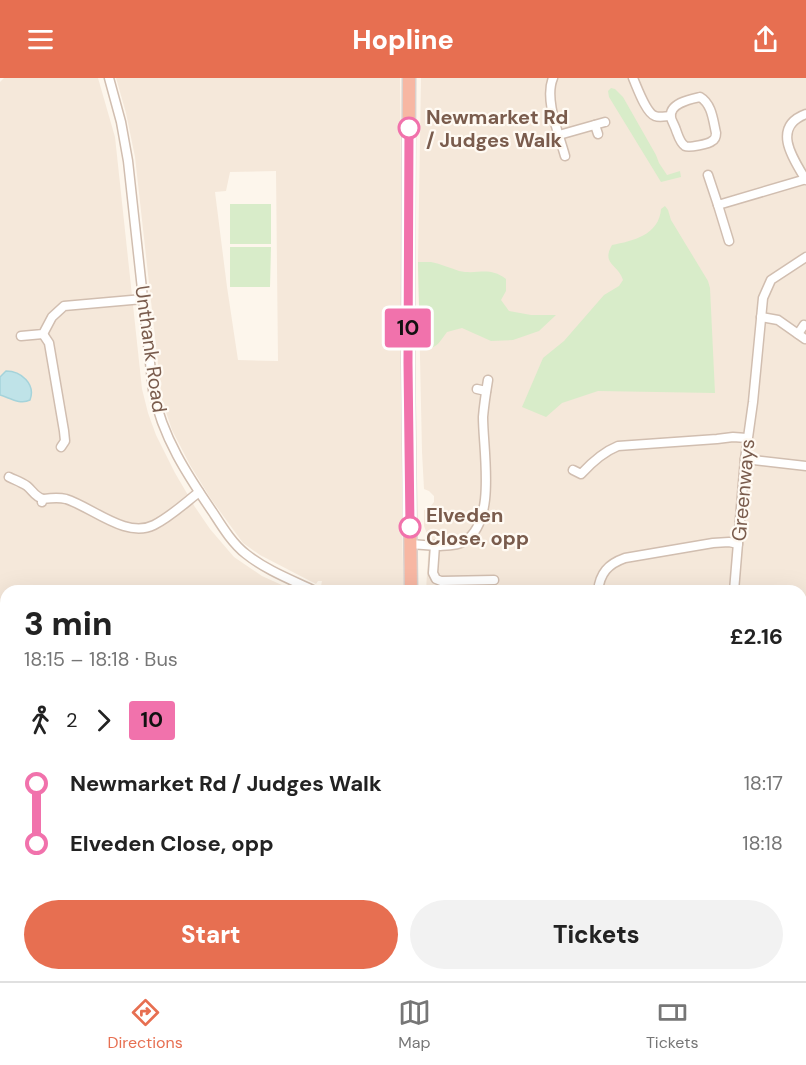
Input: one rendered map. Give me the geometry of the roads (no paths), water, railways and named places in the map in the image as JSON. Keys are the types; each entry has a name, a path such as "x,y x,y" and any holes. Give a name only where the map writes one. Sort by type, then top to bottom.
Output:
{"highway":[{"path":"409,78 408,363 411,585"}],"street":[{"name":"Unthank Road","path":"109,78 127,154 153,390 157,408 170,442 199,492 234,542 244,553 302,585"},
{"path":"554,78 551,84 551,104 565,156"},
{"path":"633,78 650,113 658,117 670,116"},
{"path":"700,97 709,105 716,137 712,141 689,147 684,146 670,116 677,105 700,97"},
{"path":"718,205 806,179 790,152 786,137 797,118 806,114"},
{"path":"559,135 597,129 605,122"},
{"path":"708,175 729,241"},
{"name":"Greenways","path":"735,585 747,438 759,388 763,298 771,280 806,257"},
{"path":"21,336 43,334 64,306 143,299"},
{"path":"761,317 778,320 802,337 804,325"},
{"path":"43,334 49,343 64,431 65,441 61,447"},
{"path":"410,544 449,546 463,542 474,533 480,521 484,505 485,477 482,390 488,380"},
{"path":"579,473 597,457 618,446 727,437 747,438"},
{"path":"745,459 806,466"},
{"path":"9,477 30,488 37,499 63,498 123,525 143,529 166,518 199,492"},
{"path":"599,585 604,571 614,562 625,558 713,543 738,544"},
{"path":"435,545 433,573 435,579 441,581 494,580"}],"water":[{"path":"6,371 17,373 26,380 31,389 30,400 19,401 0,395 0,377"}],"place":[{"name":"Newmarket Rd / Judges Walk","path":"409,128"},
{"name":"Elveden Close, opp","path":"410,527"}]}
